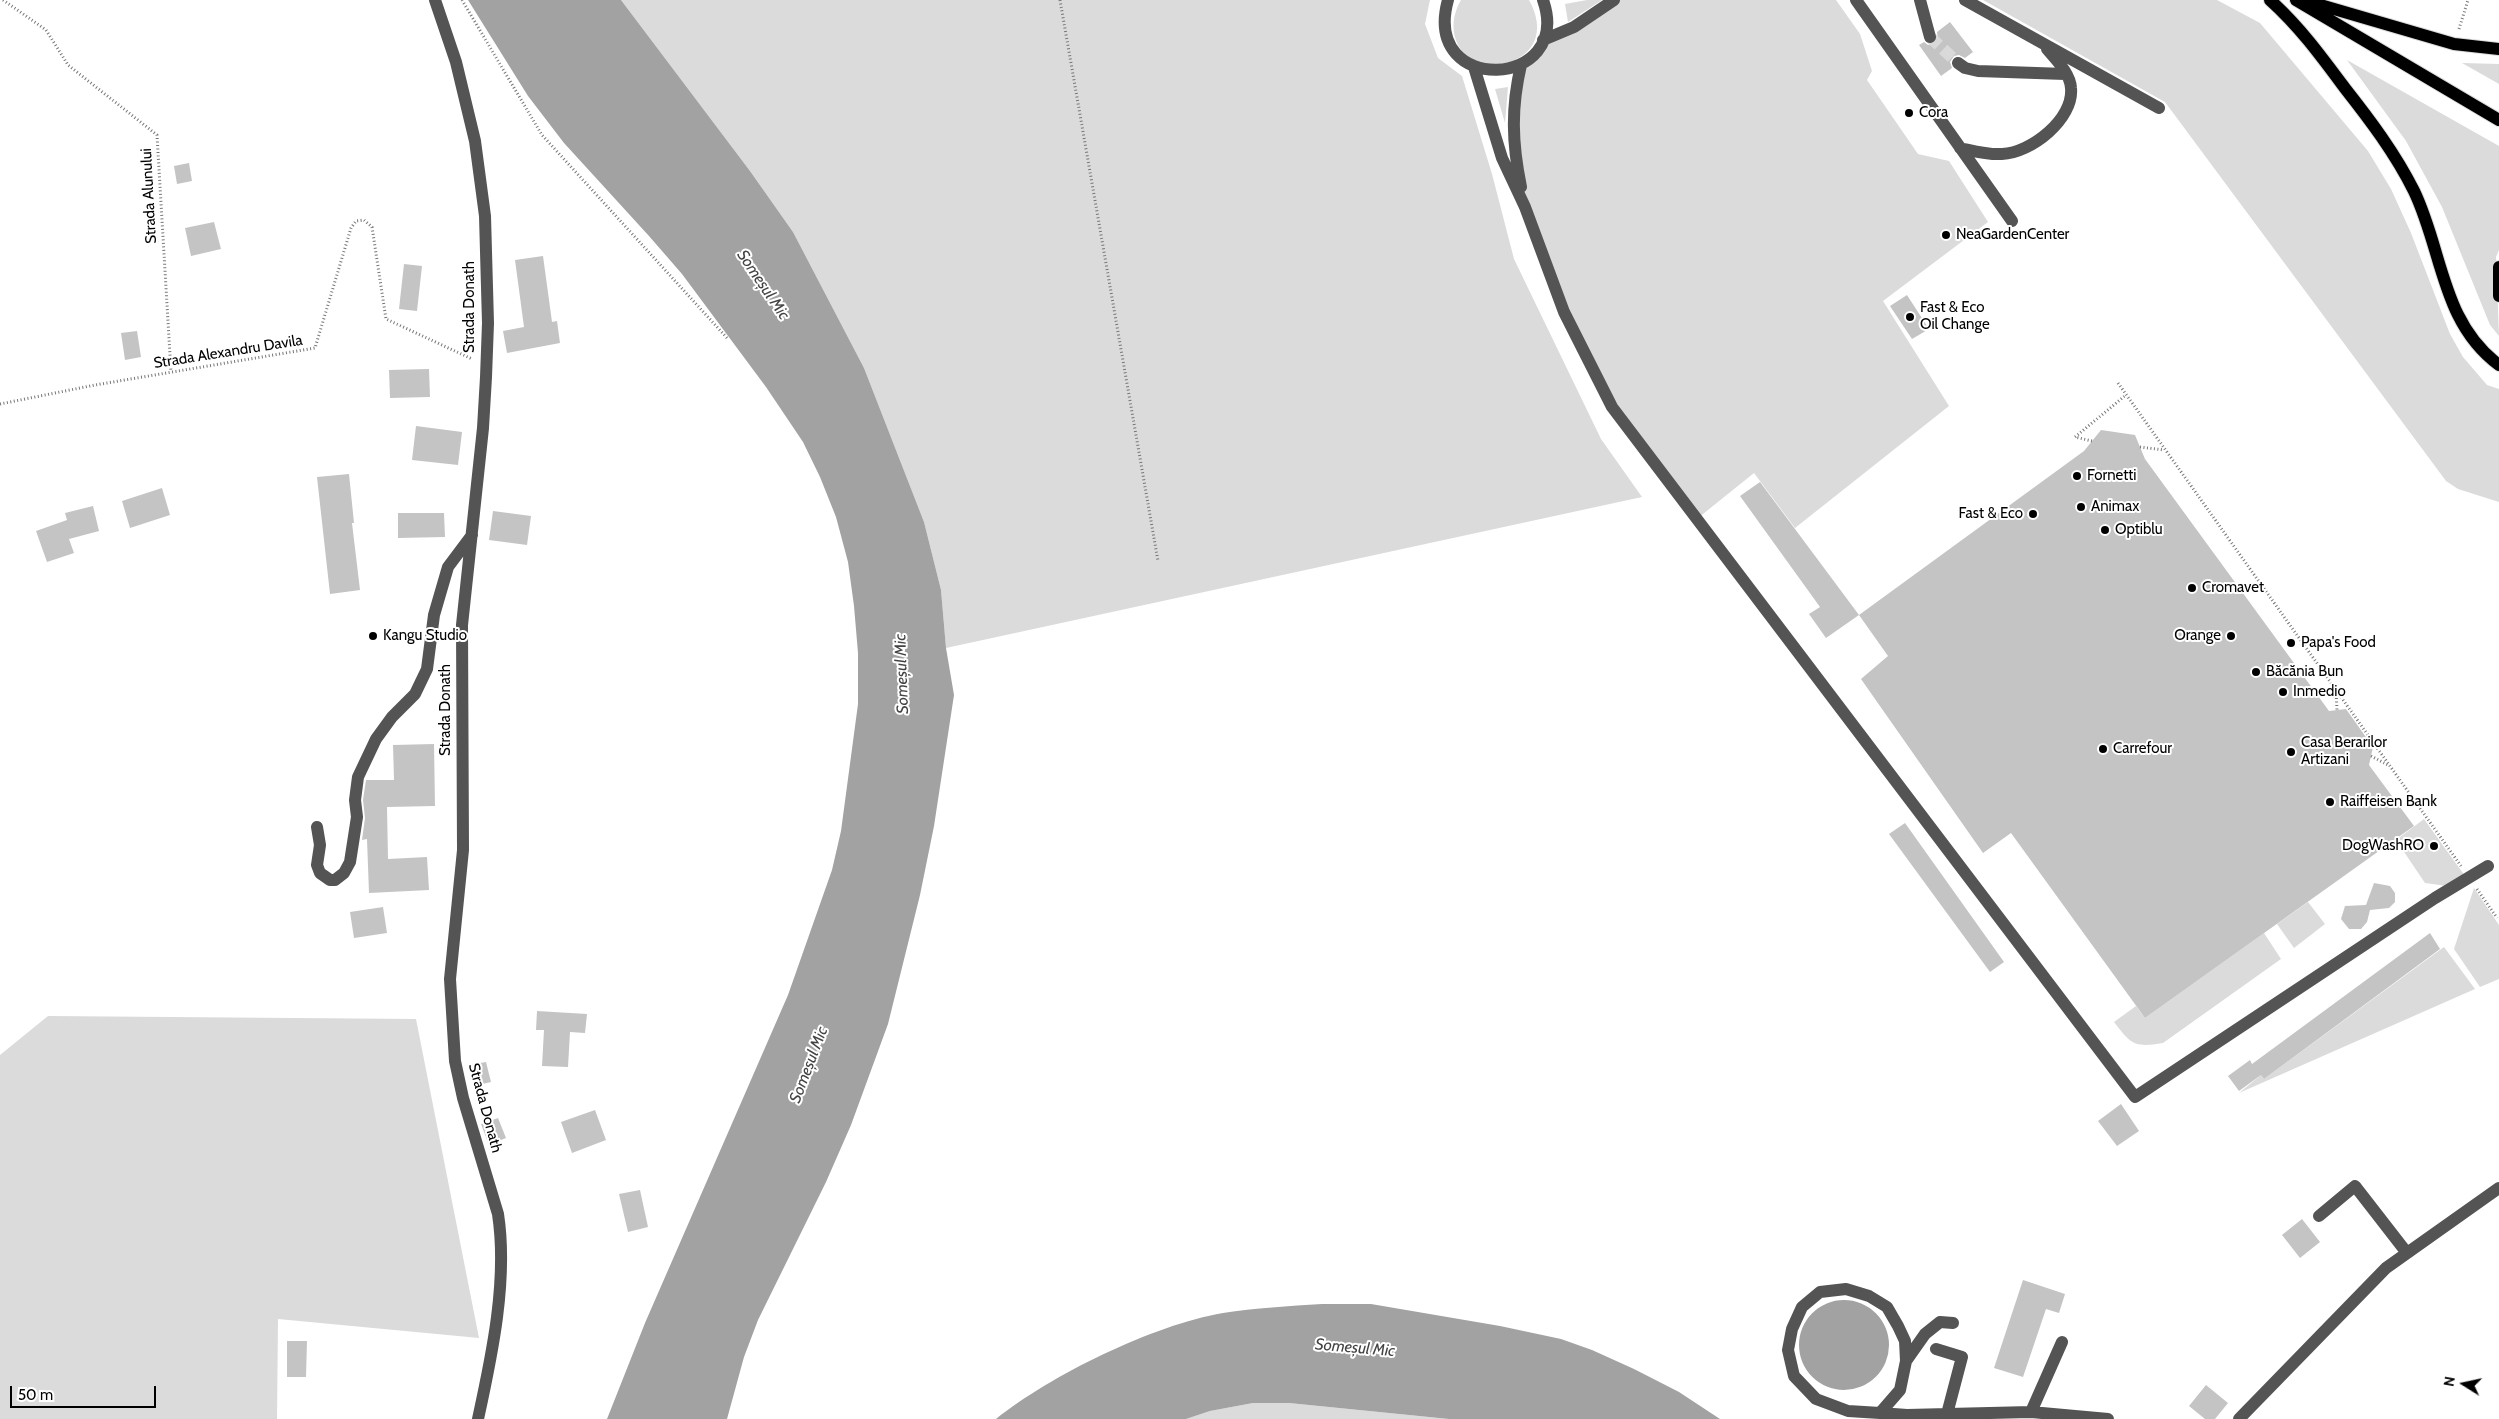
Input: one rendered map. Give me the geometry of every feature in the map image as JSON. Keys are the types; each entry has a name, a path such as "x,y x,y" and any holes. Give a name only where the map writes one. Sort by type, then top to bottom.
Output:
{"main road":[{"path":"2270,0 2306,36 2382,137 2402,168 2425,216 2447,288 2464,330 2473,342 2499,365"},
{"path":"2296,0 2499,120"},
{"path":"2303,0 2454,44 2499,49"},
{"path":"2499,267 2497,281 2499,296"}],"street":[{"name":"Strada Donath","path":"435,0 456,62 481,179 488,313 483,428 462,625 463,850 450,979 452,1025 463,1098 498,1214 502,1250 494,1329 478,1419"},
{"path":"1448,0 1444,16 1446,34 1453,49 1462,60 1485,71 1500,71 1522,65 1534,54 1543,40 1547,26 1543,0"},
{"path":"1543,40 1574,27 1614,0"},
{"path":"1856,0 2012,221"},
{"path":"1920,0 1930,37"},
{"path":"1965,0 2159,108"},
{"path":"1960,148 2003,154 2024,149 2041,139 2068,107 2071,87 2062,66 2039,41"},
{"path":"1958,63 1965,68 1978,71 2065,74"},
{"path":"1522,65 1514,108 1514,151 1525,207"},
{"path":"1474,66 1502,158 1525,207 1564,312 1612,406 2135,1097 2488,866"},
{"path":"317,827 320,845 317,865 320,873 330,880 335,880 344,873 351,855 357,817 356,788 358,777 376,739 392,718 415,694 428,669 434,615 448,567 472,535"},
{"path":"2318,1216 2355,1186 2407,1253"},
{"path":"2239,1419 2386,1268 2499,1188"},
{"path":"1880,1413 1900,1390 1906,1362 1905,1341 1898,1326 1887,1307 1870,1296 1846,1289 1820,1292 1802,1307 1792,1329 1788,1350 1794,1376 1816,1399 1848,1411 1907,1416 2031,1412 2108,1419"},
{"path":"1906,1362 1925,1334 1940,1322 1954,1323"},
{"path":"2031,1412 2062,1342"},
{"path":"1936,1349 1962,1357 1947,1414"}],"path":[{"name":"Strada Alunului","path":"3,0 46,30 68,64 157,135 171,372"},
{"path":"462,0 542,135 728,339"},
{"path":"1060,0 1158,561"},
{"path":"2454,44 2468,0"},
{"name":"Strada Alexandru Davila","path":"0,404 171,372 315,348 351,228 356,222 364,220 372,227 386,319 486,366"},
{"path":"2118,383 2497,918"},
{"path":"2092,441 2075,437 2126,395"},
{"path":"2140,447 2165,450"},
{"path":"2336,689 2338,710"},
{"path":"2371,756 2390,766"}],"shaded area":[{"path":"621,0 1430,0 1425,24 1438,58 1462,76 1492,174 1514,259 1601,439 1642,497 946,648 941,590 924,522 864,368 793,232 750,171"},
{"path":"1461,0 1529,0 1537,22 1535,41 1530,49 1514,60 1490,67 1476,63 1467,57 1460,49 1454,31 1456,10"},
{"path":"1587,0 1602,0 1568,22 1565,4"},
{"path":"1614,0 1836,0 1860,34 1872,71 1867,80 1918,154 1949,161 1988,222 1883,301 1949,406 1795,528 1754,473 1698,518 1612,407 1564,312 1525,207 1514,151 1521,65 1543,40"},
{"path":"1983,0 2217,0 2260,23 2368,151 2391,189 2411,233 2450,334 2463,357 2487,385 2499,389 2499,502 2458,489 2446,481 2165,102"},
{"path":"2347,60 2499,146 2499,250 2496,257 2499,336 2490,325 2442,207 2406,141"},
{"path":"2462,63 2499,64 2499,84"},
{"path":"1508,87 1505,123 1495,89"},
{"path":"2424,819 2465,876 2447,886 2425,883 2396,840"},
{"path":"2474,888 2499,925 2499,979 2480,987 2454,949"},
{"path":"2308,902 2325,924 2294,948 2277,924"},
{"path":"2264,933 2281,959 2163,1043 2146,1045 2134,1043 2129,1040 2114,1022 2136,1006 2145,1018"},
{"path":"2444,947 2475,989 2239,1093 2261,1075 2264,1079"},
{"path":"48,1016 416,1019 479,1338 278,1319 277,1419 0,1419 0,1055"},
{"path":"1253,1403 1289,1403 1449,1419 1186,1419 1210,1411"}],"water":[{"name":"Someșul Mic","path":"468,0 621,0 750,171 793,232 864,368 924,522 941,590 946,648 954,695 934,826 920,895 888,1024 851,1125 826,1182 758,1320 744,1357 727,1419 607,1419 645,1323 788,995 832,870 841,831 858,704 858,653 848,562 836,517 820,477 803,442 766,387 682,274 564,143 528,96"},
{"path":"1844,1300 1861,1304 1876,1313 1885,1328 1889,1345 1885,1362 1876,1377 1861,1386 1844,1390 1827,1386 1812,1377 1803,1362 1799,1345 1803,1328 1812,1313 1827,1304"},
{"name":"Someșul Mic","path":"1322,1304 1371,1304 1500,1326 1561,1339 1592,1350 1634,1369 1679,1392 1720,1419 1449,1419 1289,1403 1253,1403 1210,1411 1186,1419 996,1419 1019,1402 1074,1369 1135,1340 1166,1328 1223,1313 1260,1308"}],"building":[{"path":"1950,22 1973,52 1965,58 1959,55 1954,56 1950,62 1952,68 1941,76 1919,45 1924,42 1928,45 1935,43 1938,39 1937,32"},
{"path":"189,163 192,181 177,184 174,166"},
{"path":"214,222 221,249 191,256 185,228"},
{"path":"543,256 552,322 557,321 560,343 507,353 503,331 524,327 515,260"},
{"path":"404,264 422,266 417,311 399,309"},
{"name":"Fast & Eco Oil Change","path":"1907,295 1929,329 1912,339 1890,306"},
{"path":"137,331 141,357 125,360 121,333"},
{"path":"429,369 430,397 390,398 389,370"},
{"path":"416,426 462,432 458,465 412,460"},
{"path":"2101,430 2135,435 2145,459 2329,711 2346,709 2373,747 2369,765 2414,826 2145,1018 2011,833 1983,853 1861,679 1888,656 1859,615 2084,451"},
{"path":"349,474 354,523 352,523 360,590 330,594 317,477"},
{"path":"1760,482 1859,615 1826,638 1809,614 1820,607 1740,496"},
{"path":"162,488 170,515 130,528 122,501"},
{"path":"93,506 99,531 69,539 74,553 47,562 36,531 67,520 65,513"},
{"path":"493,511 531,516 527,545 489,540"},
{"path":"398,513 444,513 445,537 398,538"},
{"path":"434,744 435,806 387,807 388,859 427,857 429,890 369,893 367,839 362,840 365,818 363,800 366,780 394,780 393,745"},
{"path":"1905,823 2004,962 1990,972 1889,834"},
{"path":"2374,883 2390,886 2395,893 2395,902 2389,908 2370,910 2367,922 2361,929 2349,929 2341,919 2345,906 2366,905"},
{"path":"383,907 387,933 354,938 350,912"},
{"path":"2430,933 2440,949 2264,1079 2261,1075 2239,1091 2228,1076 2250,1060 2252,1064"},
{"path":"537,1011 587,1014 585,1033 570,1032 568,1067 542,1066 544,1030 536,1030"},
{"path":"486,1062 491,1082 474,1086 469,1065"},
{"path":"2121,1104 2139,1131 2117,1146 2098,1121"},
{"path":"595,1110 606,1140 572,1153 561,1122"},
{"path":"498,1118 506,1138 489,1145 481,1124"},
{"path":"640,1190 648,1227 628,1232 619,1194"},
{"path":"2302,1219 2320,1242 2300,1258 2282,1235"},
{"path":"2023,1280 2065,1294 2059,1313 2046,1309 2023,1377 1994,1368"},
{"path":"287,1341 307,1341 306,1377 287,1377"},
{"path":"2206,1385 2228,1403 2215,1419 2205,1419 2189,1406"}],"tunnel":[{"path":"1930,37 1958,63"}],"place":[{"name":"Cora","path":"1909,113"},
{"name":"NeaGardenCenter","path":"1946,235"},
{"name":"Fast & Eco Oil Change","path":"1910,317"},
{"name":"Fornetti","path":"2077,476"},
{"name":"Animax","path":"2081,507"},
{"name":"Fast & Eco","path":"2033,514"},
{"name":"Optiblu","path":"2105,530"},
{"name":"Cromavet","path":"2192,588"},
{"name":"Kangu Studio","path":"373,636"},
{"name":"Orange","path":"2231,636"},
{"name":"Papa's Food","path":"2291,643"},
{"name":"Băcănia Bun","path":"2256,672"},
{"name":"Inmedio","path":"2283,692"},
{"name":"Carrefour","path":"2103,749"},
{"name":"Casa Berarilor Artizani","path":"2291,752"},
{"name":"Raiffeisen Bank","path":"2330,802"},
{"name":"DogWashRO","path":"2434,846"}]}
